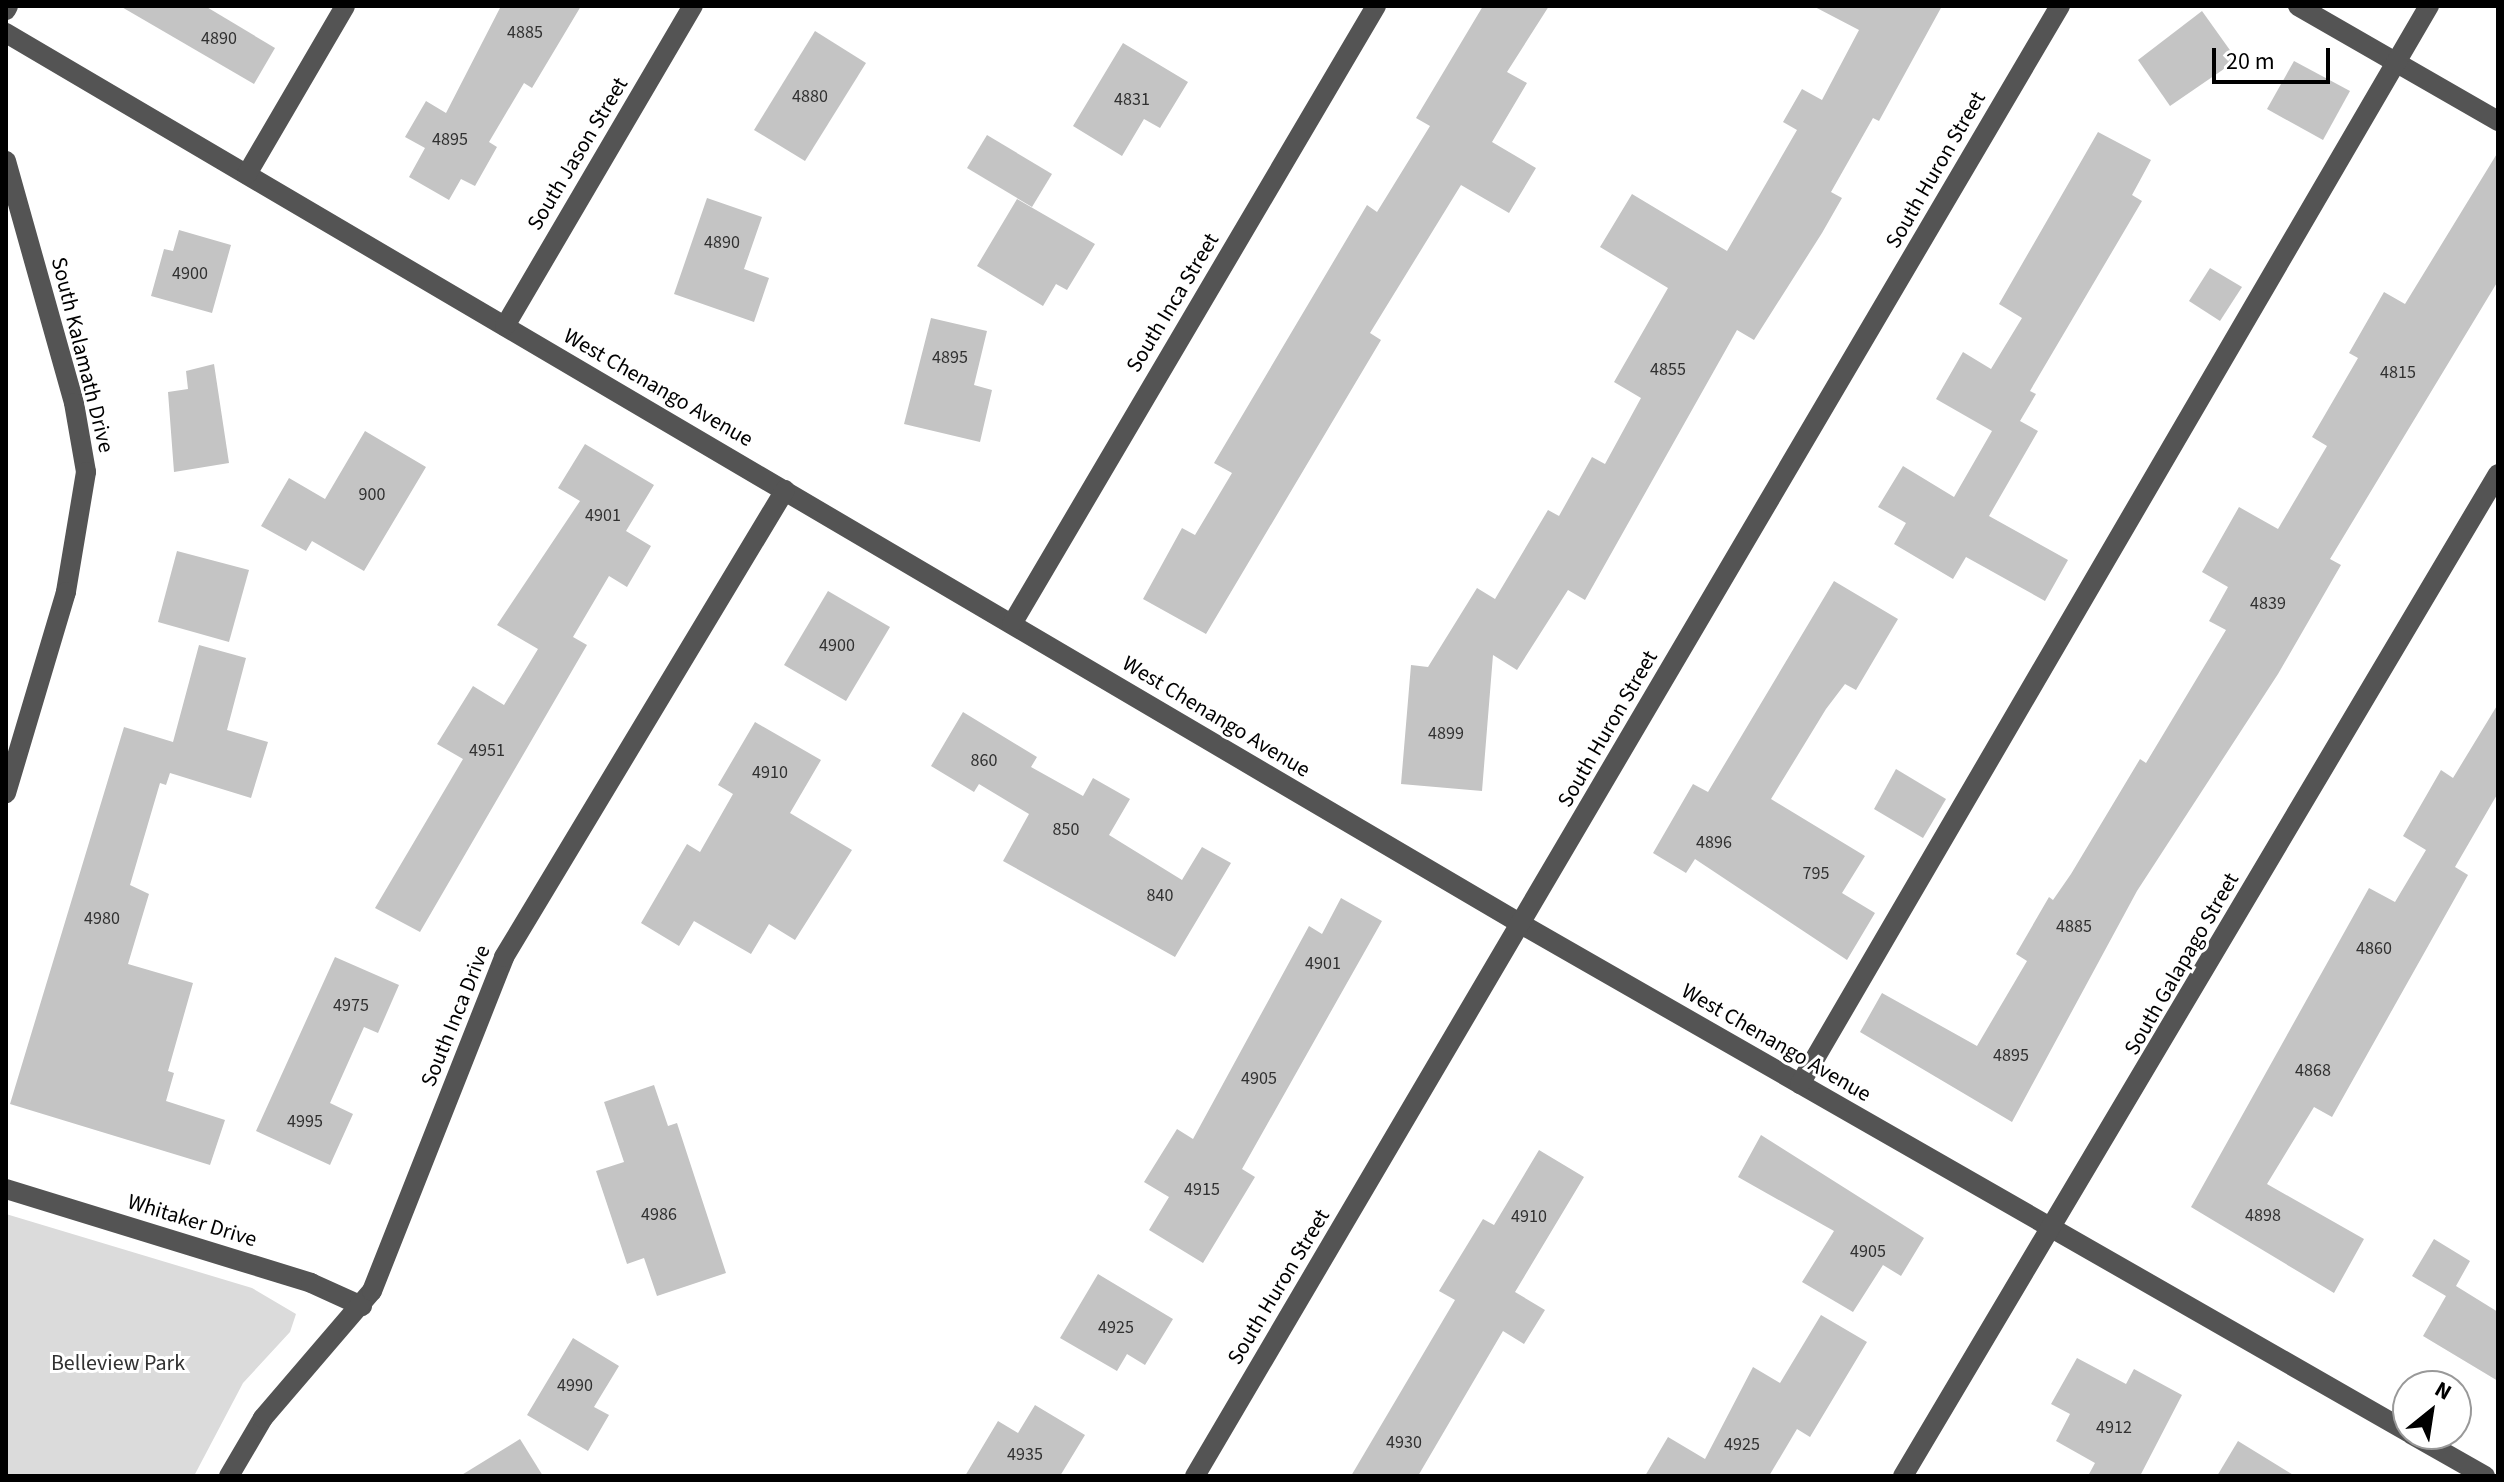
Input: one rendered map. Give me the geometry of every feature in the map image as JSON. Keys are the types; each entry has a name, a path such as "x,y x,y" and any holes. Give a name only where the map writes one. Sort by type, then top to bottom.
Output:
{"street":[{"path":"247,174 345,6"},
{"name":"South Jason Street","path":"505,326 693,6"},
{"name":"South Inca Street","path":"1012,624 1376,6"},
{"name":"South Huron Street","path":"1195,1476 2060,6"},
{"path":"2298,6 2498,121"},
{"path":"1800,1084 2429,6"},
{"name":"West Chenango Avenue","path":"6,33 1521,924 2392,1423"},
{"name":"South Kalamath Drive","path":"6,161 74,403 86,472 66,592 6,793"},
{"name":"South Galapago Street","path":"1903,1476 2054,1229 2498,474"},
{"name":"South Inca Drive","path":"229,1476 263,1418 362,1306 396,1242 504,957 785,490"},
{"name":"Whitaker Drive","path":"6,1189 311,1283 362,1306"},
{"name":"West Chenango Avenue","path":"2440,1450 2485,1476"}],"green space":[{"name":"Belleview Park","path":"6,1214 252,1288 296,1314 290,1332 243,1383 194,1476 6,1476"}],"building":[{"path":"120,6 205,6 275,48 254,84"},
{"path":"501,6 581,6 532,88 524,83 489,142 497,147 475,186 461,179 449,200 409,177 425,148 405,137 426,101 446,113"},
{"path":"1483,6 1549,6 1507,72 1527,83 1492,142 1536,168 1509,213 1461,185 1370,333 1381,340 1206,634 1143,599 1182,528 1195,535 1232,473 1214,463 1367,205 1377,212 1430,126 1416,118"},
{"path":"1813,6 1942,6 1879,121 1873,118 1831,192 1842,198 1822,233 1754,340 1737,330 1585,600 1568,590 1517,670 1493,655 1482,791 1401,784 1411,665 1428,667 1477,588 1495,599 1548,510 1559,516 1592,457 1605,464 1641,398 1614,382 1668,288 1600,247 1632,194 1727,251 1797,130 1783,122 1802,89 1822,100 1859,30"},
{"path":"2202,11 2237,60 2170,106 2138,60"},
{"path":"815,31 866,63 805,161 754,130"},
{"path":"1123,43 1188,82 1160,128 1144,119 1122,156 1073,126"},
{"path":"2294,61 2350,91 2323,140 2267,109"},
{"path":"2098,132 2151,160 2132,195 2142,201 2030,391 2036,394 2020,421 2038,431 1989,516 2068,560 2045,601 1966,557 1953,579 1894,544 1906,523 1878,507 1903,466 1954,497 1992,431 1936,399 1963,352 1991,369 2022,318 1999,304"},
{"path":"987,135 1052,174 1032,207 967,168"},
{"path":"2498,152 2498,281 2330,559 2341,565 2278,674 2137,891 2012,1122 1860,1032 1882,993 1977,1046 2027,961 2016,954 2049,897 2053,900 2071,874 2140,759 2146,763 2226,630 2209,621 2228,587 2202,572 2239,507 2278,529 2327,446 2312,437 2358,358 2349,353 2384,292 2405,304"},
{"path":"707,198 762,217 744,269 769,278 754,322 674,294"},
{"path":"1017,199 1095,244 1067,290 1056,284 1043,306 977,266"},
{"path":"179,230 231,245 212,313 151,296 164,249 173,251"},
{"path":"2210,268 2242,287 2220,321 2189,301"},
{"path":"931,318 987,331 974,385 992,390 980,442 904,424"},
{"path":"214,364 229,463 174,472 168,392 188,389 186,371"},
{"path":"365,431 426,467 364,571 312,541 306,551 261,526 289,478 325,499"},
{"path":"585,444 654,485 626,531 651,546 627,587 609,576 573,637 587,645 420,932 375,908 463,759 437,744 473,686 504,705 538,649 497,625 580,501 558,488"},
{"path":"177,551 249,570 229,642 158,622"},
{"path":"1834,581 1898,619 1856,690 1845,684 1826,709 1771,799 1865,856 1842,893 1875,913 1847,960 1695,859 1686,873 1653,853 1693,784 1708,792"},
{"path":"828,591 890,627 846,701 784,665"},
{"path":"199,645 246,658 227,730 268,742 251,798 170,773 166,785 160,783 130,885 149,894 128,964 193,983 168,1071 174,1073 166,1101 225,1120 210,1165 10,1104 124,727 173,742"},
{"path":"2498,704 2498,793 2455,867 2468,875 2332,1117 2314,1107 2267,1184 2364,1239 2334,1293 2191,1207 2369,888 2395,902 2426,850 2403,836 2441,770 2453,778"},
{"path":"963,712 1037,757 1031,767 1083,796 1093,778 1130,799 1109,835 1182,880 1202,847 1231,863 1175,957 1003,861 1029,814 979,784 974,792 931,766"},
{"path":"755,722 821,760 790,813 852,850 795,940 769,924 751,954 694,921 679,946 641,923 687,844 700,852 733,794 718,785"},
{"path":"1896,769 1946,799 1923,838 1874,809"},
{"path":"1341,898 1382,921 1242,1169 1255,1177 1203,1263 1149,1230 1169,1197 1144,1182 1177,1129 1193,1139 1309,926 1322,934"},
{"path":"335,957 399,985 378,1033 364,1027 330,1103 353,1114 330,1165 256,1131"},
{"path":"654,1085 668,1126 677,1123 726,1273 657,1296 644,1258 627,1264 596,1171 624,1162 604,1102"},
{"path":"1761,1135 1924,1238 1901,1276 1883,1265 1853,1312 1802,1282 1834,1231 1738,1177"},
{"path":"1539,1150 1584,1177 1515,1292 1545,1310 1524,1344 1503,1331 1418,1476 1351,1476 1455,1300 1439,1291 1483,1219 1494,1225"},
{"path":"2434,1239 2470,1261 2456,1286 2498,1312 2498,1381 2423,1336 2446,1296 2412,1276"},
{"path":"1098,1274 1173,1319 1145,1365 1127,1354 1117,1371 1060,1338"},
{"path":"1821,1315 1867,1342 1810,1437 1797,1429 1769,1476 1645,1476 1668,1437 1705,1459 1753,1367 1780,1383"},
{"path":"573,1338 619,1366 594,1407 609,1415 588,1451 527,1415"},
{"path":"2077,1358 2126,1384 2134,1369 2182,1395 2140,1476 2088,1476 2095,1463 2056,1441 2070,1414 2051,1404"},
{"path":"1035,1405 1085,1435 1060,1476 965,1476 998,1421 1018,1433"},
{"path":"520,1439 543,1476 460,1476"},
{"path":"2238,1441 2295,1476 2217,1476"}]}
